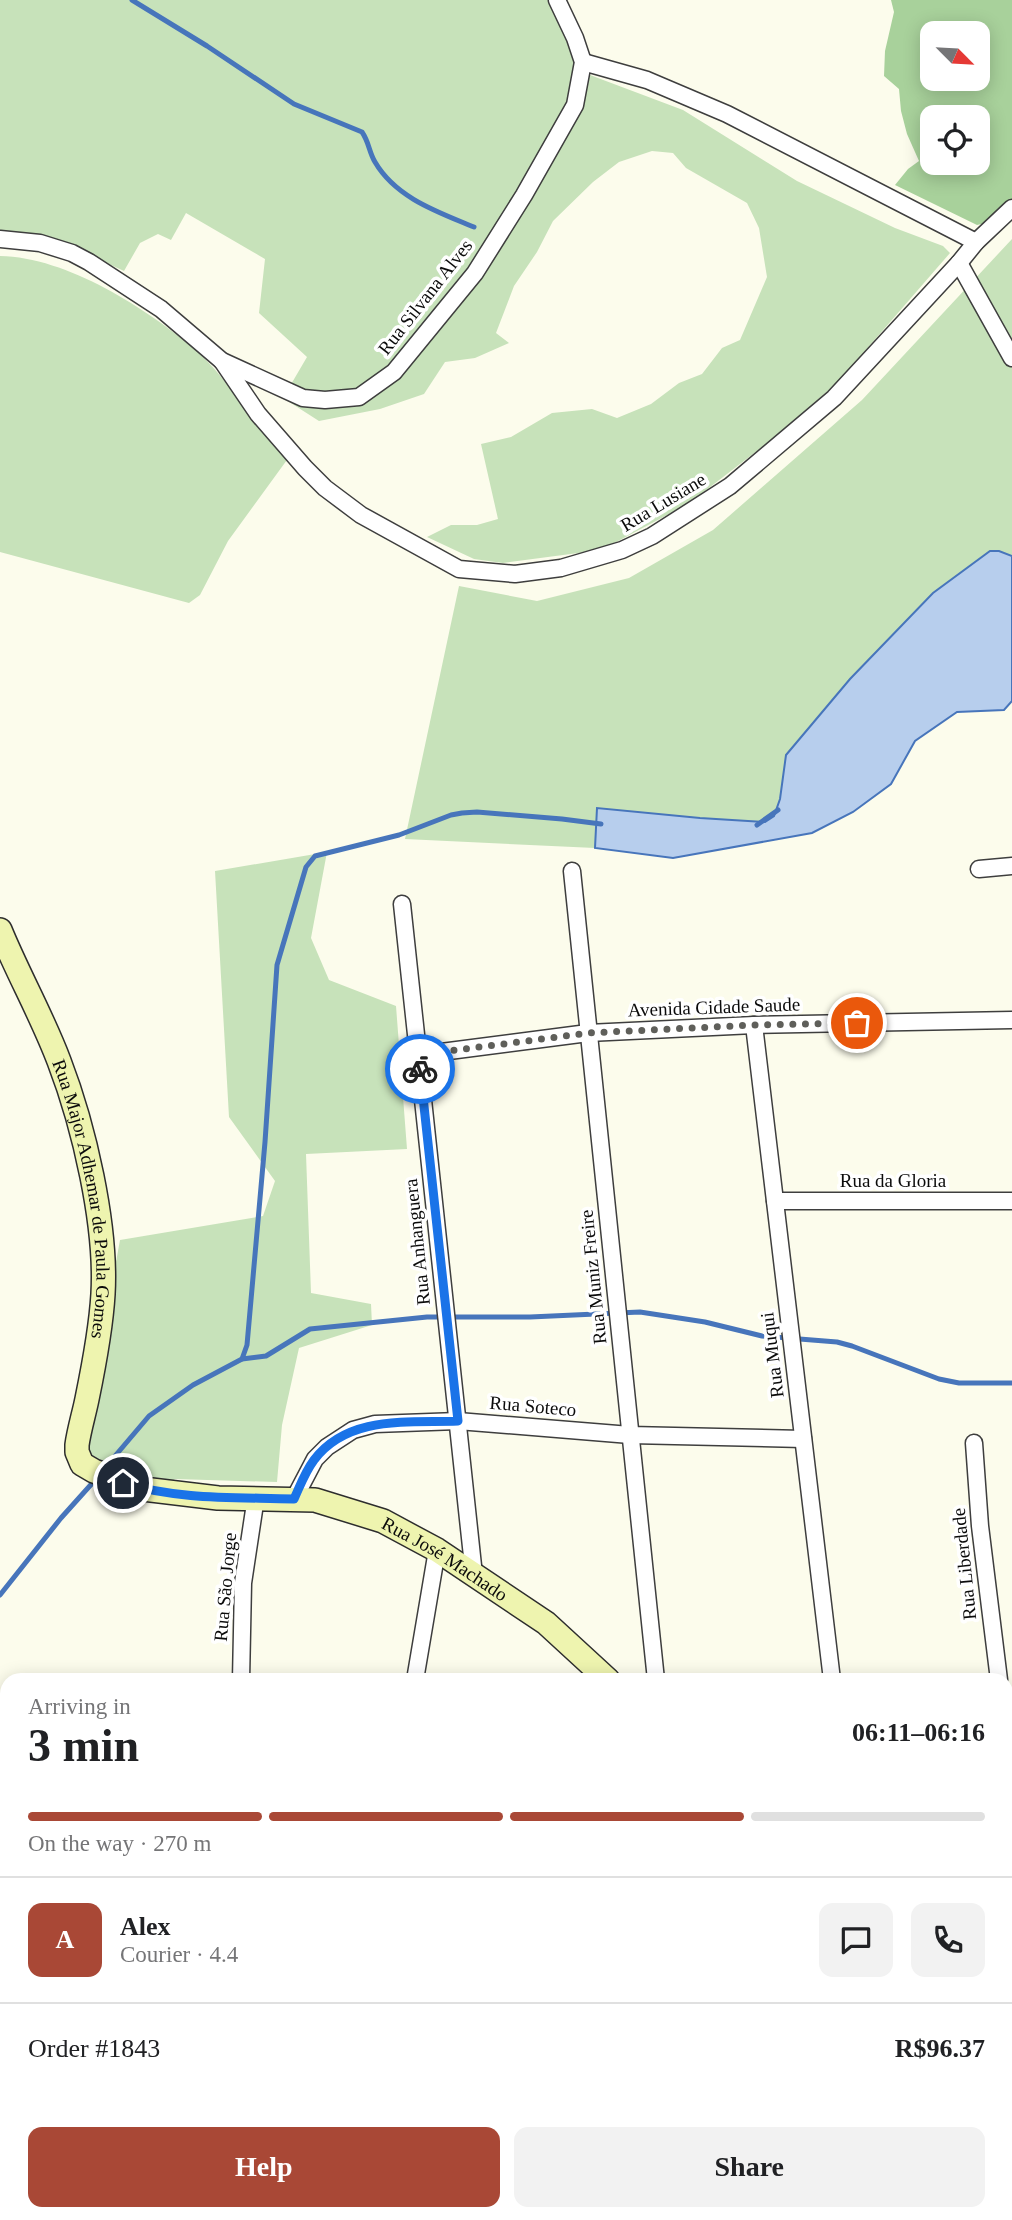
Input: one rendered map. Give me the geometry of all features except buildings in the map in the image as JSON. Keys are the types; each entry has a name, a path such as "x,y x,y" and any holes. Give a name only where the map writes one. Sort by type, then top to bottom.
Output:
{"street":[{"path":"557,0 583,62 648,80 727,114 976,242"},
{"name":"Rua Silvana Alves","path":"0,239 40,243 89,262 160,309 222,361 303,398 325,400 359,397 394,372 475,273 524,195 575,105 583,62"},
{"name":"Rua Lusiane","path":"222,361 258,414 305,468 325,488 361,515 459,569 515,573 561,568 632,545 698,508 730,486 834,398 976,242 1012,208"},
{"path":"959,263 1012,358"},
{"path":"979,869 1012,866"},
{"name":"Rua Muniz Freire","path":"572,871 655,1673"},
{"name":"Rua Anhanguera","path":"402,904 474,1575"},
{"name":"Rua Major Adhemar de Paula Gomes","path":"0,930 58,1059 89,1162 103,1259 103,1295 77,1446 82,1464 94,1471"},
{"name":"Avenida Cidade Saude","path":"418,1055 588,1033 754,1025 1012,1020"},
{"name":"Rua Muqui","path":"754,1025 831,1673"},
{"name":"Rua da Gloria","path":"775,1201 1012,1201"},
{"name":"Rua Soteco","path":"294,1499 315,1459 338,1438 353,1430 375,1424 458,1421 630,1435 803,1439"},
{"name":"Rua Liberdade","path":"974,1443 980,1526 998,1673"},
{"name":"Rua José Machado","path":"94,1471 143,1489 188,1496 315,1500 383,1521 437,1550 546,1623 600,1673"},
{"name":"Rua São Jorge","path":"241,1673 243,1591 256,1497"},
{"path":"416,1673 437,1550"}],"green space":[{"path":"0,0 561,0 582,37 590,75 683,110 797,181 895,228 943,246 950,253 838,382 770,441 688,504 601,550 503,563 474,559 427,537 451,525 477,525 498,519 481,444 511,437 552,413 592,409 617,418 651,404 679,383 702,374 722,348 740,340 767,277 759,228 747,203 686,168 673,153 652,151 619,162 593,182 553,221 537,252 514,286 496,333 509,343 475,358 445,362 424,394 380,409 319,421 283,398 307,357 259,313 265,259 186,213 171,240 158,234 140,243 124,271 48,239 0,232"},
{"path":"891,0 1012,0 1012,214 977,225 895,185 908,169 919,161 907,134 899,89 884,76 885,51 894,12"},
{"path":"1012,239 1012,556 999,551 990,552 933,593 850,679 786,755 780,799 774,816 766,822 597,809 595,848 405,839 459,586 537,601 629,578 713,530 862,400"},
{"path":"0,256 52,265 79,275 155,319 204,357 240,400 292,453 228,541 200,595 189,603 0,552"},
{"path":"327,852 311,938 329,980 396,1006 407,1149 306,1154 311,1293 371,1304 372,1325 299,1348 282,1425 277,1482 175,1479 163,1486 81,1454 120,1240 263,1216 275,1181 229,1117 215,871"}],"water":[{"path":"990,551 1012,556 1012,701 1004,710 957,712 915,741 891,784 853,812 812,833 673,858 595,848 597,808 765,822 774,816 780,799 786,755 850,679 933,593"}],"waterway":[{"path":"132,0 294,104 362,132 375,162 394,185 419,202 474,227"},
{"path":"757,825 778,810"},
{"path":"242,1359 247,1345 277,965 306,867 315,856 399,835 462,813 477,812 601,824"},
{"path":"104,1469 149,1416 193,1385 242,1359 266,1356 310,1329 427,1317 530,1317 640,1312 705,1322 762,1336 837,1342 939,1379 959,1383 1012,1383"},
{"path":"0,1595 96,1479"}],"way so far":[{"path":"420,1069 418,1055 588,1033 857,1023"}],"route":[{"path":"123,1483 188,1496 294,1499 315,1459 338,1438 353,1430 375,1424 458,1421 420,1069"}]}
